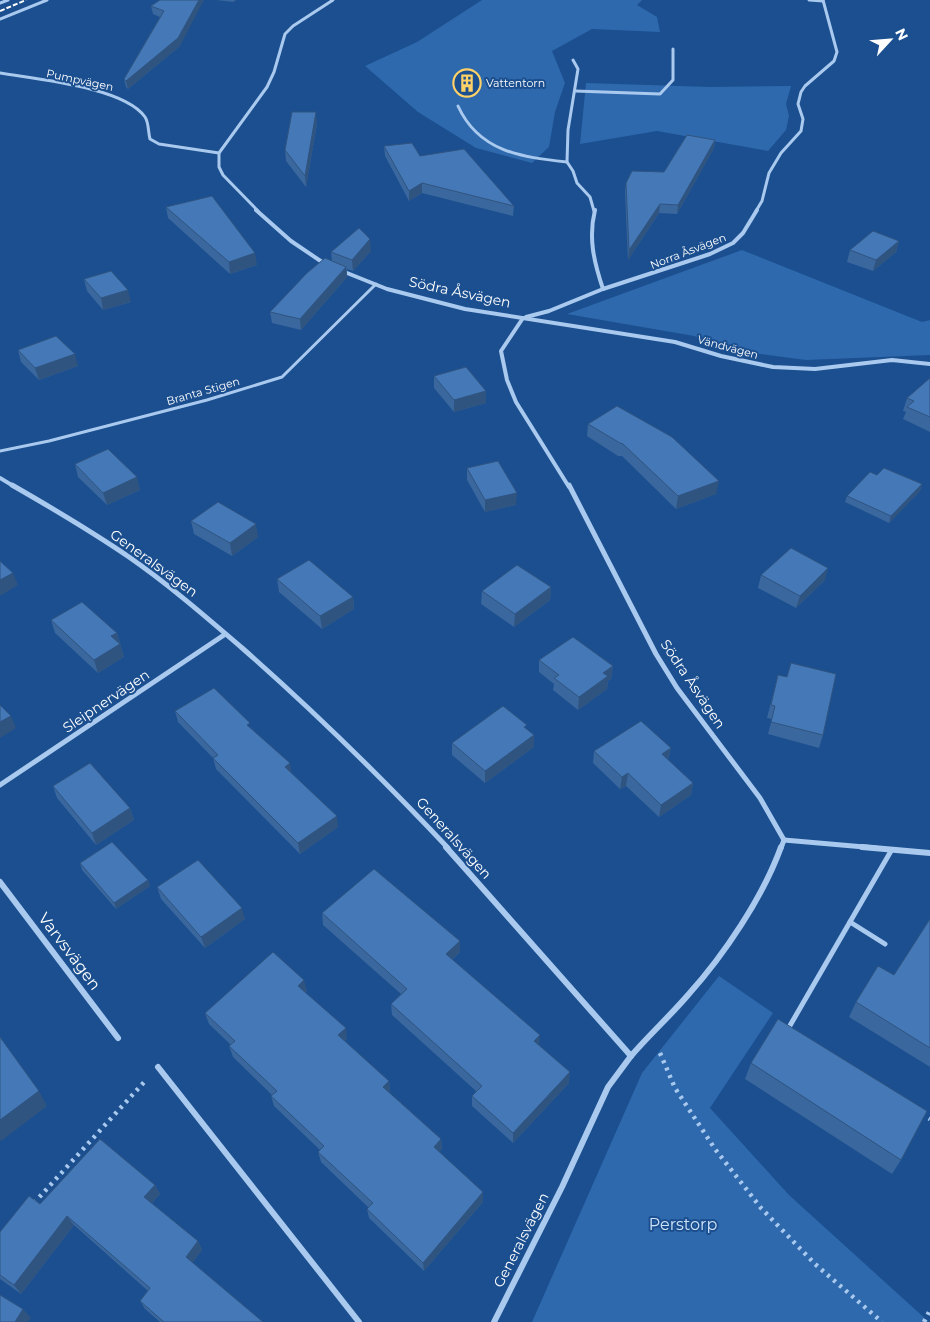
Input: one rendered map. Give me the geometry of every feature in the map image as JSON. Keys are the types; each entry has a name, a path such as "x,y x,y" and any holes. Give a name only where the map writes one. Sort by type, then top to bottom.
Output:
{"street":[{"path":"0,3 8,0"},
{"path":"0,19 47,0"},
{"path":"326,265 308,255 271,224 229,182 221,172 219,153 260,98 272,77 282,38 288,30 320,11 333,0"},
{"path":"809,0 823,0"},
{"name":"Norra Åsvägen","path":"523,318 549,311 603,289 710,254 733,244 743,233 762,202 769,173 781,153 801,131 803,119 798,104 800,92 834,61 837,52 823,0"},
{"path":"575,91 660,94 673,80 673,49"},
{"path":"573,60 578,69 568,130 567,162 574,172 577,182 590,198 595,208 590,227 592,251 603,289"},
{"name":"Pumpvägen","path":"0,73 105,92 122,98 146,117 150,139 158,144 219,153"},
{"path":"458,106 462,119 470,130 499,149 527,156 567,162"},
{"name":"Södra Åsvägen","path":"334,268 387,289 465,309 523,318 501,351 507,380 516,402 569,486 656,654 677,688 760,798 784,840"},
{"name":"Vändvägen","path":"523,318 675,342 728,358 773,367 815,369 892,360 930,364"},
{"name":"Generalsvägen","path":"0,478 75,522 130,558 204,616 296,696 381,777 454,855 631,1056 608,1087 562,1187 494,1322"},
{"name":"Sleipnervägen","path":"0,785 224,635"},
{"path":"631,1056 689,994 734,935 772,873 784,840 930,853"},
{"name":"Varvsvägen","path":"0,882 118,1038"},
{"path":"158,1067 360,1322"}],"lane":[{"name":"Branta Stigen","path":"0,451 49,441 198,402 282,376 376,284"},
{"path":"788,1029 891,851"},
{"path":"850,922 885,944"}],"path":[{"path":"652,1032 675,1088 715,1149 761,1208 815,1264 882,1322"},
{"path":"33,1205 158,1067"},
{"path":"913,1109 930,1119"},
{"path":"924,1322 930,1310"}],"green space":[{"path":"482,0 642,0 637,5 657,17 660,32 592,29 552,51 565,83 555,112 549,147 532,163 476,148 418,112 365,66 417,42"},
{"path":"586,83 710,87 791,86 786,104 789,116 786,130 768,151 657,131 580,144"},
{"path":"742,250 922,322 930,320 930,355 806,360 746,352 694,336 567,314"},
{"name":"Perstorp","path":"719,976 773,1013 710,1108 789,1195 929,1322 532,1322 642,1073"}],"building":[{"path":"160,0 199,0 178,38 126,81 124,79 164,11 151,6"},
{"path":"292,112 316,112 305,176 285,150"},
{"path":"687,135 715,140 678,205 660,204 629,250 626,183 632,171 664,172"},
{"path":"412,143 420,156 464,149 514,206 422,183 409,191 384,146"},
{"path":"212,196 255,253 229,262 166,207"},
{"path":"359,228 370,239 352,260 331,252"},
{"path":"873,231 899,241 876,260 850,250"},
{"path":"325,258 346,267 300,319 270,312 307,273"},
{"path":"111,271 128,290 101,298 84,279"},
{"path":"56,336 75,354 35,368 18,350"},
{"path":"466,367 486,391 454,400 434,376"},
{"path":"930,378 930,417 907,407 914,401 907,398"},
{"path":"617,406 672,437 719,481 678,496 623,444 588,424"},
{"path":"108,449 137,477 103,493 75,464"},
{"path":"498,461 517,493 485,500 467,468"},
{"path":"884,468 922,484 891,516 847,496 870,472 877,475"},
{"path":"218,502 256,524 230,543 191,521"},
{"path":"791,548 828,568 800,596 761,575"},
{"path":"309,560 353,597 320,616 277,579"},
{"path":"0,561 13,573 0,580"},
{"path":"517,565 551,587 515,614 482,591"},
{"path":"82,602 117,633 111,636 120,644 94,660 51,620"},
{"path":"573,637 613,666 603,673 608,676 579,697 554,678 559,675 539,660"},
{"path":"791,663 836,674 823,735 771,722 775,706 771,705 778,675 787,677"},
{"path":"214,688 250,723 247,725 290,763 285,767 337,816 298,843 213,758 218,755 175,711"},
{"path":"0,705 11,716 0,722"},
{"path":"503,706 527,725 524,727 534,735 485,771 452,743"},
{"path":"641,721 671,748 662,754 693,783 661,805 628,773 622,777 594,751"},
{"path":"90,763 130,808 92,833 53,786"},
{"path":"112,842 148,880 114,903 80,863"},
{"path":"198,860 242,908 201,937 157,887"},
{"path":"374,869 460,941 446,954 540,1035 534,1041 570,1072 513,1133 472,1096 482,1086 391,1004 407,989 322,913"},
{"path":"930,919 930,1048 856,1002 878,966 894,975"},
{"path":"273,952 304,980 298,986 346,1028 338,1035 389,1081 383,1087 441,1139 434,1147 483,1192 423,1263 367,1209 373,1203 318,1152 324,1146 271,1096 277,1091 229,1046 235,1041 205,1013"},
{"path":"778,1019 927,1111 901,1160 751,1063"},
{"path":"0,1037 39,1091 0,1120"},
{"path":"100,1139 155,1185 144,1197 198,1241 186,1257 263,1322 164,1322 140,1301 150,1288 67,1216 14,1285 0,1275 0,1232 29,1196 40,1204"},
{"path":"0,1295 23,1309 15,1322 0,1322"}],"railway":[{"path":"0,11 26,0"}],"place":[{"name":"Vattentorn","path":"467,83"}]}
